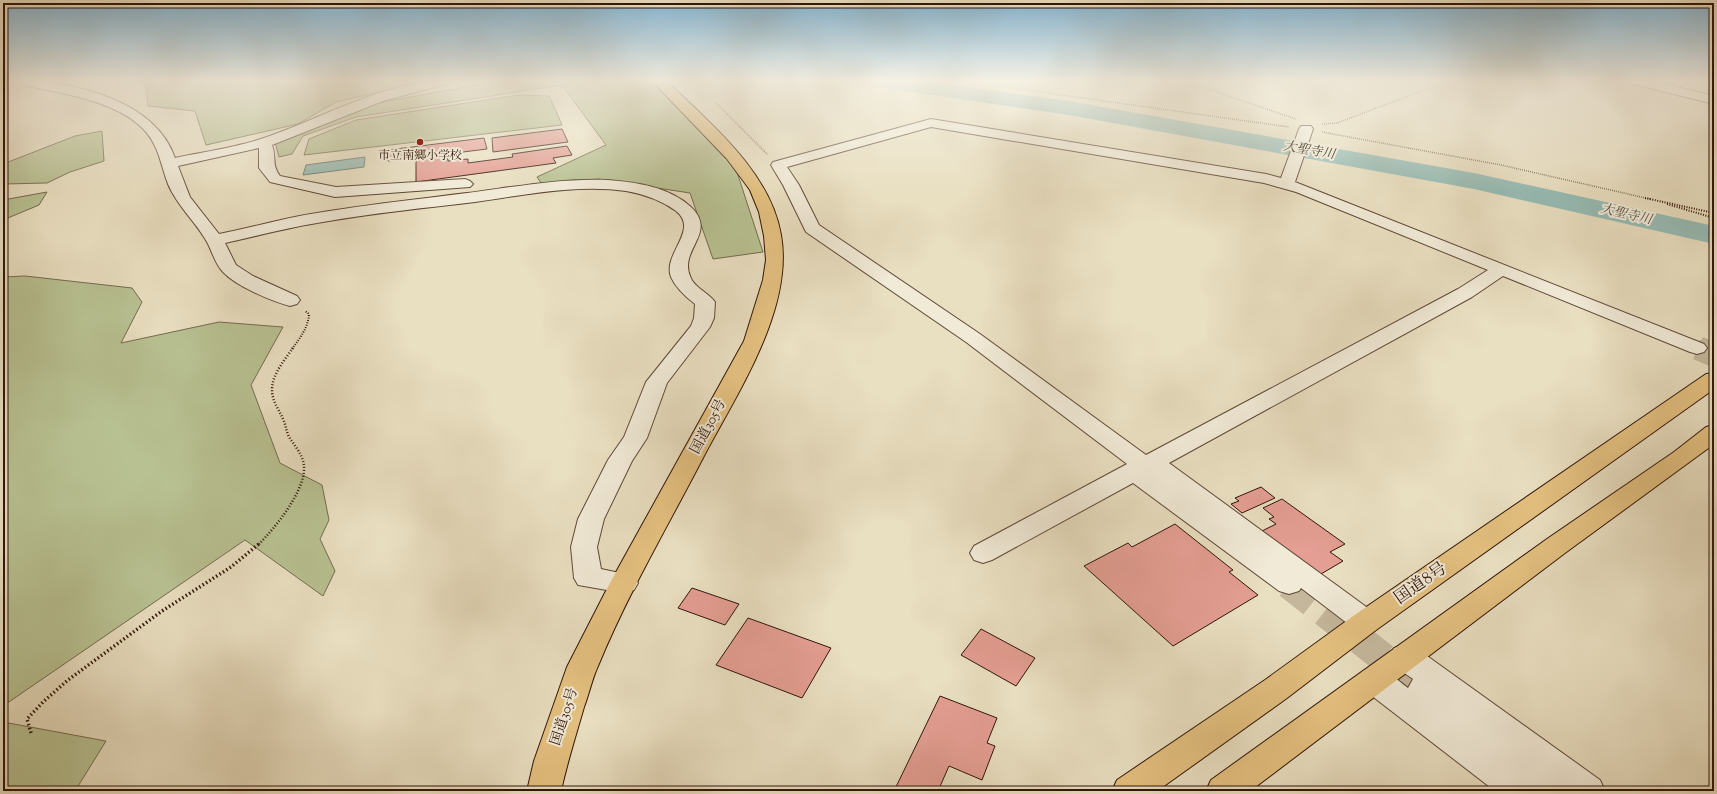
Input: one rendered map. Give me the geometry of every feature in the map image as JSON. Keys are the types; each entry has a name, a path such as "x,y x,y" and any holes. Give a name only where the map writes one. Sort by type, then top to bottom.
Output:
{"highway":[{"name":"国道305号","path":"544,791 551,761 582,667 624,584 754,341 774,271 774,250 771,229 761,198 752,181 696,118"},
{"name":"国道8号","path":"1129,791 1276,689 1366,622 1714,380"},
{"path":"1223,791 1556,546 1682,457 1714,432"}],"street":[{"path":"138,118 151,129 171,163 176,184 183,198 215,240 229,268 246,280 290,300"},
{"path":"171,163 264,143 327,118"},
{"path":"1289,584 1143,466 973,338 812,228 792,185 778,165 931,123 938,123 1288,180 1502,270 1697,348"},
{"path":"1288,180 1307,124"},
{"path":"264,143 267,152 267,168 274,179 294,184 315,185 335,192 472,184 515,179 522,189"},
{"path":"215,240 322,218 522,189 588,184 618,186 643,190 668,198 689,215 693,224 692,236 678,262 679,270 686,287 705,302 704,318 691,340 656,382 635,438 620,460 591,519 584,547 588,578 624,584"},
{"path":"983,553 1458,296 1502,270"},
{"path":"1143,466 1366,622"},
{"path":"1405,657 1588,791"},
{"path":"1374,680 1521,791"},
{"path":"1423,689 1555,791"}],"path":[{"path":"731,118 778,165"},
{"path":"1259,118 1307,124 1338,123 1351,118"},
{"path":"1290,118 1307,124 1392,144 1501,165 1714,213"},
{"path":"1659,201 1714,218"},
{"path":"31,733 27,719 58,688 122,640 232,566 272,531 286,510 302,479 304,471 300,454 287,433 284,421 272,395 272,387 278,368 300,338 310,319 308,314 290,300"}],"green space":[{"path":"197,118 308,118 298,124 206,145"},
{"path":"334,118 353,118 303,136 292,154 279,157 275,142"},
{"path":"369,118 559,118 562,125 304,155 309,139 356,120"},
{"path":"586,118 690,118 735,166 763,252 713,259 690,193 599,179 541,183 537,177 606,145"},
{"path":"102,131 104,161 70,172 47,183 3,184 3,164 75,136"},
{"path":"47,192 39,205 3,220 3,200"},
{"path":"25,276 132,288 142,302 121,343 219,322 283,327 251,385 280,463 322,485 329,520 320,539 335,571 323,596 245,540 3,706 3,277"},
{"path":"3,722 106,741 75,791 3,791"}],"water":[{"path":"365,157 364,167 303,175 306,165"}],"building":[{"path":"562,129 568,142 493,152 492,138"},
{"path":"484,138 487,149 447,154 448,161 468,159 468,163 513,157 512,154 567,146 572,155 553,158 556,163 416,182 416,157 388,161 388,150"},
{"path":"1261,487 1275,498 1242,513 1231,504 1239,501 1235,498"},
{"path":"1282,499 1345,544 1330,552 1343,561 1321,574 1284,547 1282,548 1260,532 1276,524 1269,519 1274,517 1263,508"},
{"path":"1175,524 1233,570 1229,572 1258,595 1173,646 1084,566 1128,543 1132,547"},
{"path":"692,588 739,604 725,625 678,608"},
{"path":"748,618 831,648 802,698 716,665"},
{"path":"981,629 1035,658 1016,686 961,655"},
{"path":"940,696 997,718 987,743 995,746 982,780 949,766 938,791 894,791"},
{"path":"1714,783 1714,791 1699,791"}],"waterway":[{"name":"大聖寺川","path":"1125,118 1474,181 1714,235"}],"tunnel":[{"path":"1698,348 1714,355"},
{"path":"1289,584 1423,689"}],"place":[{"name":"市立南郷小学校","path":"420,142"}]}
